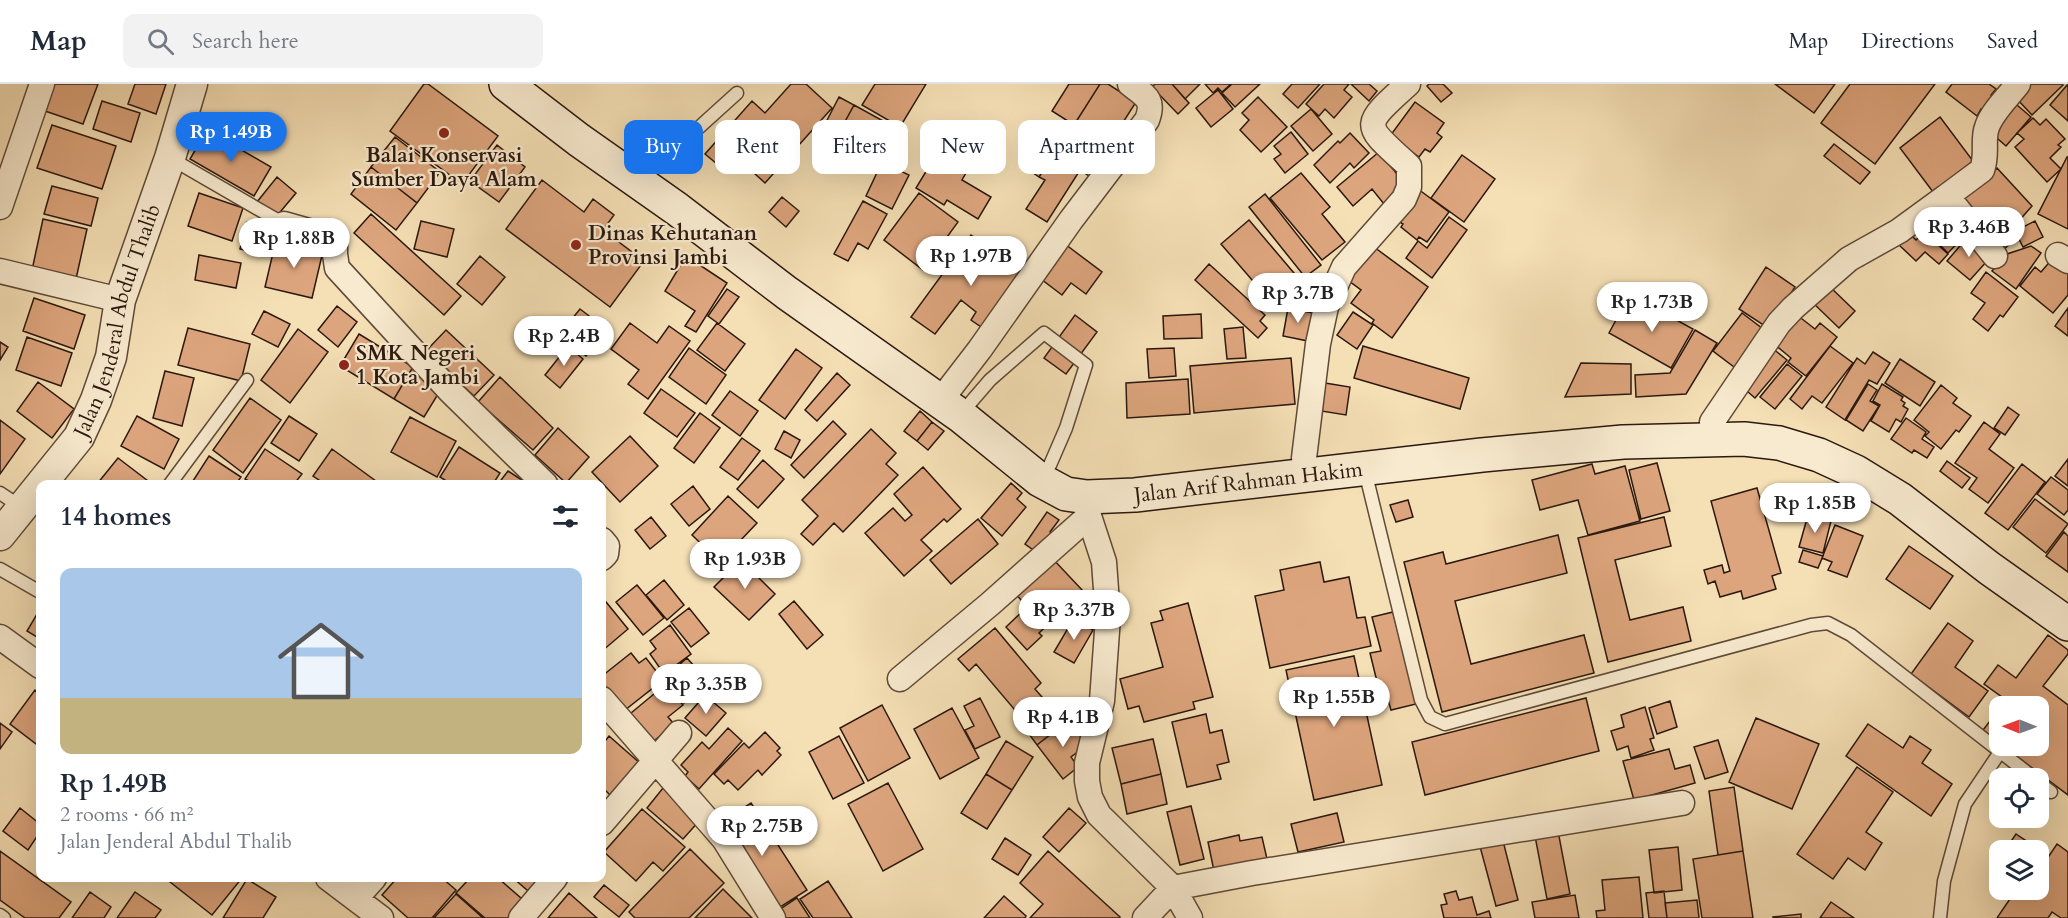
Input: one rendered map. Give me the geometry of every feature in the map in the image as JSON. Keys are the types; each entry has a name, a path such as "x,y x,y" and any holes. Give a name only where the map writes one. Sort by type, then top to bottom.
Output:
{"main road":[{"name":"Jalan Arif Rahman Hakim","path":"506,84 787,293 961,402"},
{"name":"Jalan Arif Rahman Hakim","path":"535,84 624,150"},
{"name":"Jalan Arif Rahman Hakim","path":"658,174 961,402 1045,472 1066,494 1088,506 1135,495 1364,460 1480,437 1623,424 1745,421 1783,426 1826,439 1865,456 1909,484 2068,602"},
{"name":"Jalan Arif Rahman Hakim","path":"1045,472 1088,479 1134,478 1304,458 1364,460 1482,455 1623,442 1744,439 1779,443 1819,455 1856,472 1900,499 1989,568 2068,624"}],"street":[{"path":"0,207 42,84"},
{"name":"Jalan Jenderal Abdul Thalib","path":"0,535 11,500 79,437 96,400 111,357 120,300 170,158 192,84"},
{"path":"961,402 981,349 1071,220 1147,120 1151,109 1149,100 1130,84"},
{"path":"1304,458 1318,344 1326,307 1344,267 1404,199 1409,187 1409,166 1376,135 1372,126 1378,110 1408,84"},
{"path":"1712,422 1779,323 1793,308 1850,259 1899,231 1982,170 1986,150 1986,129 1990,120 2018,84"},
{"path":"1947,196 1995,256"},
{"path":"284,224 330,237 336,245 337,268 450,391 541,480"},
{"path":"0,271 120,300"},
{"path":"900,679 990,604 1088,506 1104,562 1108,617 1102,701 1088,763 1087,782 1090,797 1099,815 1173,888 1190,918"},
{"path":"0,637 36,663"},
{"path":"606,704 724,839 773,918"},
{"path":"606,818 679,733"},
{"path":"1145,918 1173,888 1682,803"},
{"path":"334,882 381,918"},
{"path":"356,898 370,882"},
{"path":"520,918 552,882"}],"lane":[{"path":"703,124 737,93"},
{"path":"170,158 284,224"},
{"path":"961,402 1044,333 1086,366 1066,428 1045,472"},
{"path":"173,480 248,380"},
{"path":"1364,460 1421,700 1430,717 1445,724 1811,625 1828,623 1851,635 1989,743"},
{"path":"0,569 36,590"},
{"path":"1940,918 1944,881 1965,804 1997,756"},
{"path":"2005,756 2021,768"},
{"path":"0,915 4,918"}],"building":[{"path":"54,84 98,84 83,124 45,111"},
{"path":"135,84 166,84 156,114 128,104"},
{"name":"Balai Konservasi Sumber Daya Alam","path":"424,84 428,84 498,136 462,184 390,131"},
{"path":"791,84 806,84 832,108 821,120 812,120 812,130 800,144 800,120 735,120 752,101 765,113"},
{"path":"875,84 926,84 904,120 888,120 862,105"},
{"path":"1069,84 1100,84 1077,120 1066,120 1052,111"},
{"path":"1100,84 1108,84 1136,102 1125,120 1077,120"},
{"path":"1155,84 1172,84 1189,103 1178,114 1152,87"},
{"path":"1172,84 1200,84 1185,99"},
{"path":"1205,84 1231,84 1222,92 1218,88 1213,93"},
{"path":"1232,84 1260,84 1235,107 1222,93"},
{"path":"1292,84 1320,84 1298,108 1283,94"},
{"path":"1324,84 1349,84 1344,90 1352,97 1334,118 1325,109 1319,116 1306,104"},
{"path":"1351,84 1369,84 1377,91 1369,101"},
{"path":"1443,84 1452,93 1441,102 1427,86"},
{"path":"1775,84 1835,84 1814,113"},
{"path":"1850,84 1935,84 1875,164 1821,123"},
{"path":"1952,84 1989,84 1996,89 1991,95 1995,98 1985,111 1981,109 1977,116 1946,92"},
{"path":"2031,84 2063,85 2032,115 2016,98"},
{"path":"2068,84 2068,121 2050,105"},
{"path":"1218,90 1233,109 1211,127 1196,108"},
{"path":"839,97 854,105 846,120 827,120"},
{"path":"1258,97 1287,127 1261,152 1240,130 1249,120 1242,113"},
{"path":"2010,99 2031,117 2006,146 1990,132"},
{"path":"102,101 140,113 131,142 93,129"},
{"path":"1415,102 1444,123 1437,133 1442,137 1430,152 1425,149 1419,157 1390,136"},
{"path":"854,105 881,120 846,120"},
{"path":"1311,109 1332,134 1313,151 1291,126"},
{"path":"1940,117 1973,161 1933,192 1900,148"},
{"path":"2033,118 2040,125 2046,119 2065,139 2058,145 2061,147 2050,158 2061,169 2047,182 2015,147 2024,139 2017,133"},
{"path":"52,125 116,146 102,189 37,168"},
{"path":"207,130 271,167 254,196 190,159"},
{"path":"1291,132 1308,154 1285,173 1274,159 1281,154 1274,146"},
{"path":"1350,133 1369,153 1354,168 1350,163 1330,183 1314,165 1338,141 1340,143"},
{"path":"395,137 440,172 417,203 371,167"},
{"path":"715,143 715,162 705,154"},
{"path":"1834,144 1870,172 1860,184 1824,156"},
{"path":"497,145 525,167 499,202 470,181"},
{"path":"1379,152 1406,185 1384,204 1372,189 1353,206 1337,187"},
{"path":"1462,155 1495,179 1464,222 1431,198"},
{"path":"2068,157 2068,229 2038,214"},
{"path":"371,167 417,203 396,230 351,194"},
{"path":"1997,168 2032,206 2010,231 2018,237 2004,249 1986,232 1994,223 1961,202"},
{"path":"1301,173 1330,207 1322,214 1345,242 1322,260 1270,198"},
{"path":"755,174 773,174 765,183"},
{"path":"876,174 909,175 892,209 866,196"},
{"path":"924,174 965,174 962,180 991,197 978,219 947,200 944,205 916,188"},
{"path":"1041,174 1077,174 1047,222 1026,209 1045,180 1039,177"},
{"path":"277,177 296,193 276,217 257,202"},
{"name":"Dinas Kehutanan Provinsi Jambi","path":"542,180 584,212 593,199 614,215 603,230 644,261 610,307 506,229"},
{"path":"52,186 98,198 91,226 44,214"},
{"path":"1418,189 1449,212 1427,242 1419,237 1417,240 1401,227 1403,224 1395,219"},
{"path":"199,193 243,208 232,241 188,226"},
{"path":"919,193 958,222 923,270 884,240"},
{"path":"1265,194 1321,265 1305,277 1249,207"},
{"path":"782,197 799,211 786,227 769,212"},
{"path":"863,201 887,214 868,249 858,243 848,261 834,254"},
{"path":"1941,204 1969,231 1948,253 1920,225"},
{"path":"371,214 461,296 444,315 354,233"},
{"path":"1449,217 1467,230 1432,278 1406,258 1418,241 1427,248"},
{"path":"43,219 87,229 76,279 32,270"},
{"path":"1249,220 1305,286 1278,310 1221,244"},
{"path":"421,221 454,229 447,257 414,249"},
{"path":"2035,221 2043,237 2023,247 2015,231"},
{"path":"247,222 269,227 262,254 240,249"},
{"path":"1924,232 1948,254 1939,264 1925,252 1916,261 1898,244 1909,233 1916,240"},
{"path":"1971,233 1988,260 1970,280 1947,261"},
{"path":"971,235 1027,276 987,331 971,320 976,312 961,300 935,334 911,317"},
{"path":"276,240 323,251 312,298 265,287"},
{"path":"1065,244 1102,272 1086,294 1071,283 1062,295 1041,279"},
{"path":"2031,246 2041,253 2016,289 1992,271 2007,254"},
{"path":"1374,247 1428,287 1392,338 1372,323 1374,320 1351,303 1361,290 1349,281"},
{"path":"199,255 241,263 236,288 195,280"},
{"path":"480,256 505,277 482,305 457,284"},
{"path":"686,256 727,283 696,332 685,326 695,311 665,291"},
{"path":"2053,258 2068,271 2068,295 2053,313 2020,286 2035,267 2041,272"},
{"path":"1209,264 1265,315 1260,321 1267,328 1258,338 1195,280"},
{"path":"1766,267 1795,287 1768,328 1739,309"},
{"path":"1986,272 2018,297 2003,317 2000,315 1988,331 1973,319 1985,303 1971,293"},
{"path":"1827,284 1855,311 1839,328 1811,301"},
{"path":"727,289 739,297 719,324 708,316"},
{"path":"34,298 85,315 74,349 23,331"},
{"path":"1642,301 1693,329 1671,368 1609,333 1622,309 1634,315"},
{"path":"337,306 357,322 338,347 318,330"},
{"path":"1288,308 1313,313 1308,341 1283,336"},
{"path":"2068,308 2068,336 2055,326"},
{"path":"580,309 606,329 586,356 559,335"},
{"path":"264,311 290,324 278,347 252,334"},
{"path":"1353,312 1373,325 1357,349 1337,335"},
{"path":"1742,313 1767,332 1738,370 1713,351"},
{"path":"1201,314 1202,338 1164,339 1163,316"},
{"path":"1075,315 1097,332 1066,374 1044,358"},
{"path":"1797,315 1815,329 1820,323 1837,337 1806,376 1788,362 1791,358 1774,344"},
{"path":"630,323 657,343 669,326 690,341 648,399 628,384 639,370 611,349"},
{"path":"717,323 745,344 725,371 697,350"},
{"path":"1243,327 1246,358 1227,359 1224,329"},
{"path":"188,328 250,344 241,381 178,365"},
{"path":"298,329 328,352 290,403 261,380"},
{"path":"446,330 494,375 474,396 426,351"},
{"path":"1695,330 1717,343 1686,394 1636,397 1635,375 1670,373"},
{"path":"359,334 413,367 394,399 340,366"},
{"path":"27,337 72,353 61,386 16,370"},
{"path":"0,342 8,347 0,360"},
{"path":"568,346 583,359 560,388 545,375"},
{"path":"1363,346 1469,378 1460,409 1354,378"},
{"path":"1830,346 1853,363 1822,403 1812,396 1802,409 1790,399"},
{"path":"689,348 726,375 706,404 669,377"},
{"path":"1174,348 1176,376 1149,378 1147,349"},
{"path":"1772,348 1787,360 1755,398 1741,386"},
{"path":"796,349 822,368 785,419 759,400"},
{"path":"1873,352 1890,363 1877,384 1869,380 1845,420 1826,407 1857,358 1865,364"},
{"path":"1291,358 1295,404 1194,413 1190,366"},
{"path":"1900,359 1935,382 1920,406 1885,383"},
{"path":"1581,363 1631,364 1631,394 1565,397"},
{"path":"1787,364 1802,376 1775,409 1760,397"},
{"path":"413,367 443,386 424,417 394,399"},
{"path":"165,371 194,378 182,426 153,418"},
{"path":"837,373 850,385 817,421 805,410"},
{"path":"500,377 553,428 533,450 478,402"},
{"path":"1188,379 1190,414 1127,418 1126,383"},
{"path":"38,382 74,409 52,438 17,411"},
{"path":"1325,383 1350,387 1346,415 1321,411"},
{"path":"1868,384 1877,390 1870,401 1879,406 1863,431 1846,420"},
{"path":"1882,384 1903,397 1901,400 1905,403 1903,406 1908,409 1901,422 1896,419 1889,432 1871,421 1880,405 1873,401"},
{"path":"1941,385 1957,398 1953,403 1971,416 1959,432 1956,430 1941,449 1925,436 1929,432 1914,420"},
{"path":"661,389 695,413 677,437 644,413"},
{"path":"730,391 758,411 740,436 712,415"},
{"path":"250,398 281,420 243,473 213,450"},
{"path":"2008,407 2019,415 2005,435 1994,428"},
{"path":"920,411 932,422 917,441 904,431"},
{"path":"700,413 720,428 694,463 674,448"},
{"path":"137,416 179,439 164,469 121,446"},
{"path":"289,416 317,434 299,461 271,443"},
{"path":"410,417 456,441 437,477 391,452"},
{"path":"1906,418 1926,432 1922,439 1934,447 1927,458 1914,450 1912,453 1891,439"},
{"path":"0,420 25,439 0,474"},
{"path":"833,421 846,434 804,478 791,465"},
{"path":"932,422 944,431 928,450 917,441"},
{"path":"1984,422 2000,434 1989,449 2014,468 1988,503 1969,489 1977,478 1955,463"},
{"path":"558,428 589,457 569,480 563,480 535,455"},
{"path":"871,429 896,453 886,464 898,475 843,532 834,523 813,545 801,534 818,516 802,500"},
{"path":"784,431 800,440 791,458 775,449"},
{"path":"630,436 658,466 620,502 606,487 606,480 599,480 592,472"},
{"path":"742,438 760,451 738,480 720,467"},
{"path":"459,447 500,473 496,480 445,480 440,477"},
{"path":"265,449 302,474 297,480 245,479"},
{"path":"332,449 375,480 319,480 313,476"},
{"path":"209,456 241,477 239,480 194,480"},
{"path":"118,458 147,480 100,480"},
{"path":"2068,459 2068,486 2055,476"},
{"path":"763,460 784,479 758,508 737,489"},
{"path":"1947,461 1970,478 1962,488 1940,471"},
{"path":"1657,463 1670,511 1641,519 1629,470"},
{"path":"1592,464 1595,474 1625,466 1640,521 1588,535 1578,500 1540,510 1532,480"},
{"path":"2022,464 2045,482 2008,530 1985,513"},
{"path":"923,467 961,509 947,522 944,519 921,540 932,551 904,576 865,533 893,508 905,521 912,515 894,494"},
{"path":"508,471 522,480 501,480"},
{"path":"2051,477 2068,490 2068,510 2064,515 2037,494"},
{"path":"1011,483 1022,493 1017,499 1026,507 1002,536 981,518"},
{"path":"693,486 710,509 689,526 671,504"},
{"path":"1757,488 1781,573 1772,576 1776,589 1743,599 1741,591 1720,597 1715,581 1708,584 1704,570 1722,565 1724,573 1730,571 1711,501"},
{"path":"728,496 757,523 720,562 692,535"},
{"path":"2035,499 2068,524 2046,553 2013,527"},
{"path":"1408,500 1413,517 1396,522 1390,505"},
{"path":"1047,512 1059,520 1050,532 1056,537 1043,557 1025,544"},
{"path":"1808,515 1831,521 1823,553 1799,547"},
{"path":"651,517 666,536 650,549 635,530"},
{"path":"1664,517 1671,546 1615,560 1630,620 1683,607 1691,641 1608,662 1578,538"},
{"path":"978,519 998,544 951,584 930,560"},
{"path":"1835,525 1863,536 1847,577 1828,570 1832,562 1822,558"},
{"path":"2064,532 2068,536 2068,572 2046,556"},
{"path":"1558,535 1567,573 1455,601 1471,664 1584,635 1594,673 1442,712 1404,562 1443,552 1446,564"},
{"path":"1909,546 1953,576 1930,609 1886,579"},
{"path":"1803,550 1823,556 1818,568 1799,562"},
{"path":"1052,558 1083,591 1039,633 1042,636 1027,650 1006,627 1027,607 1015,593"},
{"path":"741,560 775,594 749,620 714,587"},
{"path":"1320,562 1324,582 1349,577 1357,618 1365,617 1371,646 1270,668 1255,596 1284,590 1280,570"},
{"path":"664,580 684,605 667,620 646,595"},
{"path":"637,585 664,618 643,635 616,602"},
{"path":"794,601 823,635 807,649 779,614"},
{"path":"606,602 628,629 606,648"},
{"path":"1188,603 1213,697 1193,702 1195,709 1144,722 1139,706 1128,709 1120,679 1163,667 1151,623 1163,620 1160,611"},
{"path":"689,608 709,633 691,647 671,622"},
{"path":"1393,612 1416,704 1391,710 1386,693 1380,694 1370,653 1381,651 1372,617"},
{"path":"36,616 36,637 27,631"},
{"path":"1074,618 1093,630 1074,663 1054,652"},
{"path":"1948,623 1973,641 1955,667 1988,691 1969,717 1911,674"},
{"path":"670,625 691,654 664,674 650,654 656,649 650,641"},
{"path":"995,628 1041,683 1035,689 1048,704 1026,723 976,664 969,671 958,659"},
{"path":"2048,635 2068,650 2068,654 2043,686 2068,705 2068,795 2049,781 2049,768 2032,768 2016,756 2049,756 2049,696 2000,696 1984,684 1998,665 2016,678"},
{"path":"631,653 639,663 646,658 663,680 620,714 606,695 606,673"},
{"path":"1354,656 1382,785 1314,800 1286,670"},
{"path":"687,658 708,682 684,703 663,679"},
{"path":"666,684 683,705 668,717 674,724 648,746 625,718"},
{"path":"35,690 36,744 10,724"},
{"path":"705,695 726,713 706,736 685,718"},
{"path":"980,698 1000,737 975,749 965,730 974,726 964,706"},
{"path":"1586,698 1599,751 1425,795 1412,742"},
{"path":"1670,701 1677,727 1657,734 1649,708"},
{"path":"1055,703 1069,720 1037,745 1024,727"},
{"path":"882,705 910,758 868,781 840,728"},
{"path":"1645,707 1654,738 1650,739 1654,750 1631,758 1628,746 1617,750 1611,731 1624,727 1621,715"},
{"path":"952,708 979,758 940,779 914,729"},
{"path":"1206,714 1210,733 1222,730 1229,762 1217,765 1221,779 1187,787 1172,722"},
{"path":"1756,718 1819,744 1792,809 1729,782"},
{"path":"1069,720 1087,745 1071,757 1078,767 1063,779 1037,745"},
{"path":"1989,722 1989,735 1983,730"},
{"path":"0,723 12,732 0,749"},
{"path":"1868,724 1903,748 1910,736 1931,750 1922,763 1952,784 1931,816 1846,756"},
{"path":"728,728 742,741 699,789 685,776 688,772 681,765 702,742 709,749"},
{"path":"765,732 780,748 777,751 781,755 762,775 758,770 738,790 728,780 724,784 714,774 744,743 749,748"},
{"path":"609,736 641,764 612,797 606,791 606,740"},
{"path":"839,736 864,783 833,799 809,752"},
{"path":"1153,739 1161,774 1121,784 1112,748"},
{"path":"1718,740 1728,772 1705,779 1694,747"},
{"path":"1006,741 1033,757 1012,790 986,774"},
{"path":"1669,749 1675,769 1690,765 1695,783 1634,800 1623,761"},
{"path":"1857,767 1893,792 1866,832 1882,843 1865,870 1848,858 1833,879 1797,854"},
{"path":"986,774 1012,790 987,829 961,813"},
{"path":"1161,774 1167,804 1127,814 1121,784"},
{"path":"888,783 923,849 883,871 848,804"},
{"path":"1734,787 1743,851 1718,855 1709,791"},
{"path":"663,788 700,820 683,839 647,808"},
{"path":"751,803 807,890 774,911 718,824"},
{"path":"1191,806 1204,859 1180,865 1167,812"},
{"path":"20,808 36,821 36,838 28,850 3,831"},
{"path":"1069,808 1086,823 1059,852 1043,837"},
{"path":"642,809 685,847 663,871 653,862 636,881 606,854 606,850"},
{"path":"1337,813 1344,842 1298,852 1291,824"},
{"path":"1558,831 1570,894 1547,899 1535,836"},
{"path":"1501,833 1518,900 1496,906 1478,839"},
{"path":"2016,834 2025,840 2012,840"},
{"path":"1239,835 1240,841 1262,837 1267,859 1214,871 1208,842"},
{"path":"1005,838 1031,855 1018,875 992,859"},
{"path":"2057,844 2068,852 2068,918 2061,918 2052,912 2048,918 1997,918 2009,900 2049,900 2049,856"},
{"path":"1678,847 1682,890 1654,893 1649,850"},
{"path":"690,849 724,883 689,918 635,918 629,912"},
{"path":"0,851 36,877 36,882 43,882 71,902 59,918 25,918 0,900"},
{"path":"1048,851 1120,917 1030,918 1043,904 1020,883"},
{"path":"1743,851 1753,918 1702,918 1693,859"},
{"path":"1639,877 1643,918 1597,918 1596,911 1605,910 1602,880"},
{"path":"828,881 852,918 813,918 800,899"},
{"path":"170,882 239,882 212,915"},
{"path":"245,882 252,882 276,897 263,918 223,918"},
{"path":"393,882 447,882 456,890 432,918 408,918 382,895"},
{"path":"466,882 503,882 529,905 517,918 485,918 456,893"},
{"path":"518,882 547,882 534,896"},
{"path":"604,885 629,905 619,917 594,897"},
{"path":"723,889 752,918 695,918"},
{"path":"1456,891 1459,900 1472,897 1477,915 1489,911 1491,918 1444,918 1441,905 1447,904 1444,894"},
{"path":"1664,891 1667,918 1649,918 1646,893"},
{"path":"90,892 111,907 104,918 72,918"},
{"path":"135,892 161,910 155,918 117,918"},
{"path":"569,893 597,918 548,918"},
{"path":"456,894 483,918 434,918"},
{"path":"1575,895 1579,918 1535,918 1532,902"},
{"path":"1004,896 1026,916 1025,918 984,918"},
{"path":"797,898 810,918 776,918 773,914"},
{"path":"1697,900 1699,918 1667,918 1665,903"},
{"path":"1831,902 1854,918 1820,918"},
{"path":"1801,914 1801,918 1773,918 1773,917"}],"place":[{"name":"Balai Konservasi Sumber Daya Alam","path":"444,133"},
{"name":"Dinas Kehutanan Provinsi Jambi","path":"576,245"},
{"name":"SMK Negeri 1 Kota Jambi","path":"344,365"}]}
